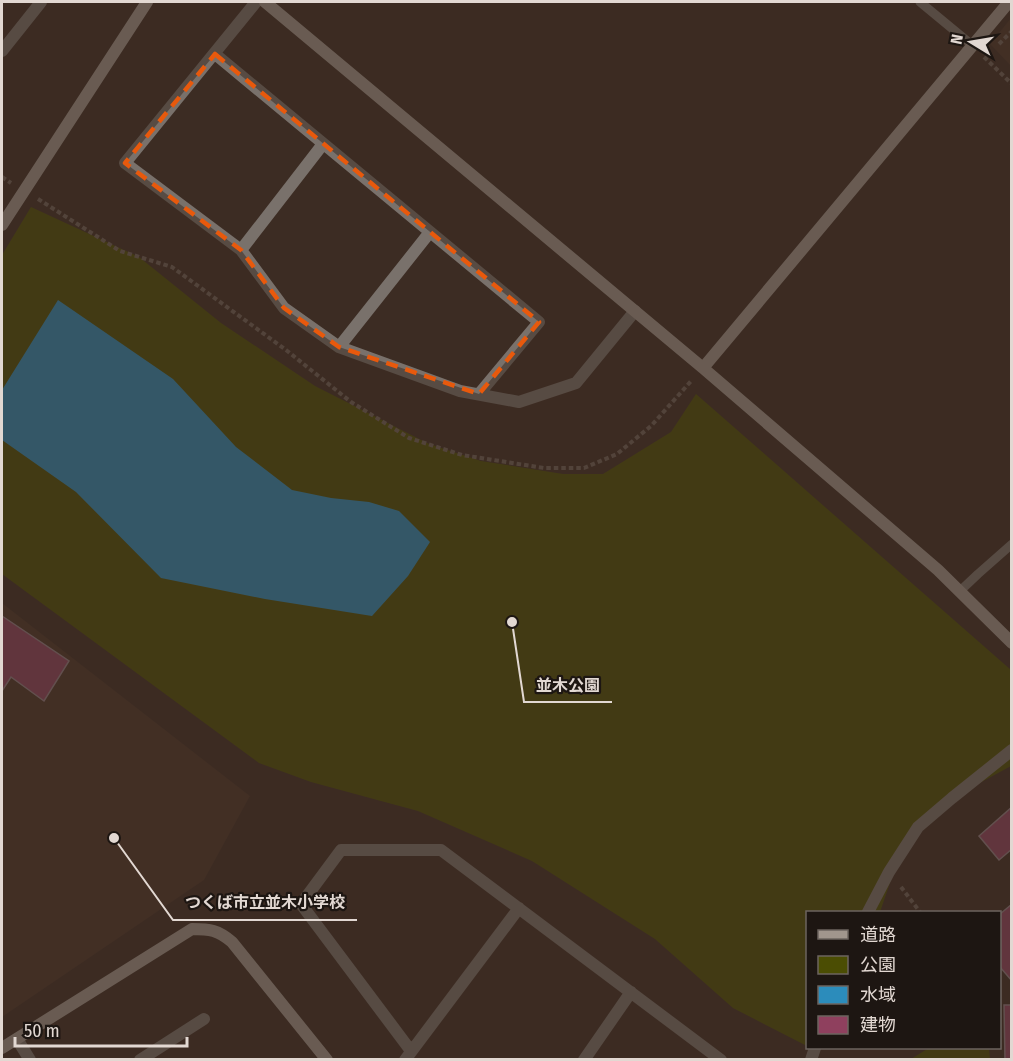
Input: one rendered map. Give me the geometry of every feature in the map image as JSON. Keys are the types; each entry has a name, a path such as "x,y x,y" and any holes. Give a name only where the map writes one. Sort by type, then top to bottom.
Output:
{"street":[{"path":"2,51 41,2"},
{"path":"2,225 147,2"},
{"path":"256,2 125,164 241,250 284,308 339,347 460,391 519,402 576,383 635,311"},
{"path":"266,2 703,368 938,570 1011,643"},
{"path":"703,368 1009,2"},
{"path":"215,54 539,322 479,394"},
{"path":"241,250 323,144"},
{"path":"339,347 430,232"},
{"path":"869,911 889,872 918,828 1011,750"},
{"path":"519,908 408,1055 301,904 341,850 441,850 519,908 721,1059"},
{"path":"2,1048 192,929 208,929 222,933 232,942 327,1059"},
{"path":"584,1059 631,992"},
{"path":"140,1059 204,1019"},
{"path":"17,1039 30,1059"}],"lane":[{"path":"920,2 972,45"},
{"path":"960,591 1011,544"}],"path":[{"path":"972,45 1011,84"},
{"path":"889,872 919,911"}],"highlighted area":[{"path":"215,54 539,322 479,394 339,347 284,308 241,250 125,163"}],"shaded area":[{"path":"1011,18 1011,66 990,44"},
{"path":"2,603 250,796 204,880 2,1017"}],"green space":[{"path":"31,207 139,257 221,323 315,386 429,444 481,461 563,474 603,474 671,432 696,394 1011,670 1011,766 939,805 895,868 880,911 806,911 806,1045 733,1008 655,939 532,861 418,811 311,782 259,763 2,574 2,255"},
{"path":"927,1049 989,1049 990,1059 911,1059"}],"water":[{"path":"58,300 173,379 236,447 292,490 331,498 369,502 399,511 430,542 408,576 372,616 265,599 161,578 76,492 2,440 2,390"}],"building":[{"path":"2,616 69,661 44,701 11,677 2,691"},
{"path":"1012,807 1012,849 999,860 979,836"},
{"path":"1012,904 1012,981 1001,968 1001,913"},
{"path":"1004,1005 1012,1005 1012,1060 1005,1060"}],"place":[{"name":"並木公園","path":"512,622"},
{"name":"つくば市立並木小学校","path":"114,838"}]}
